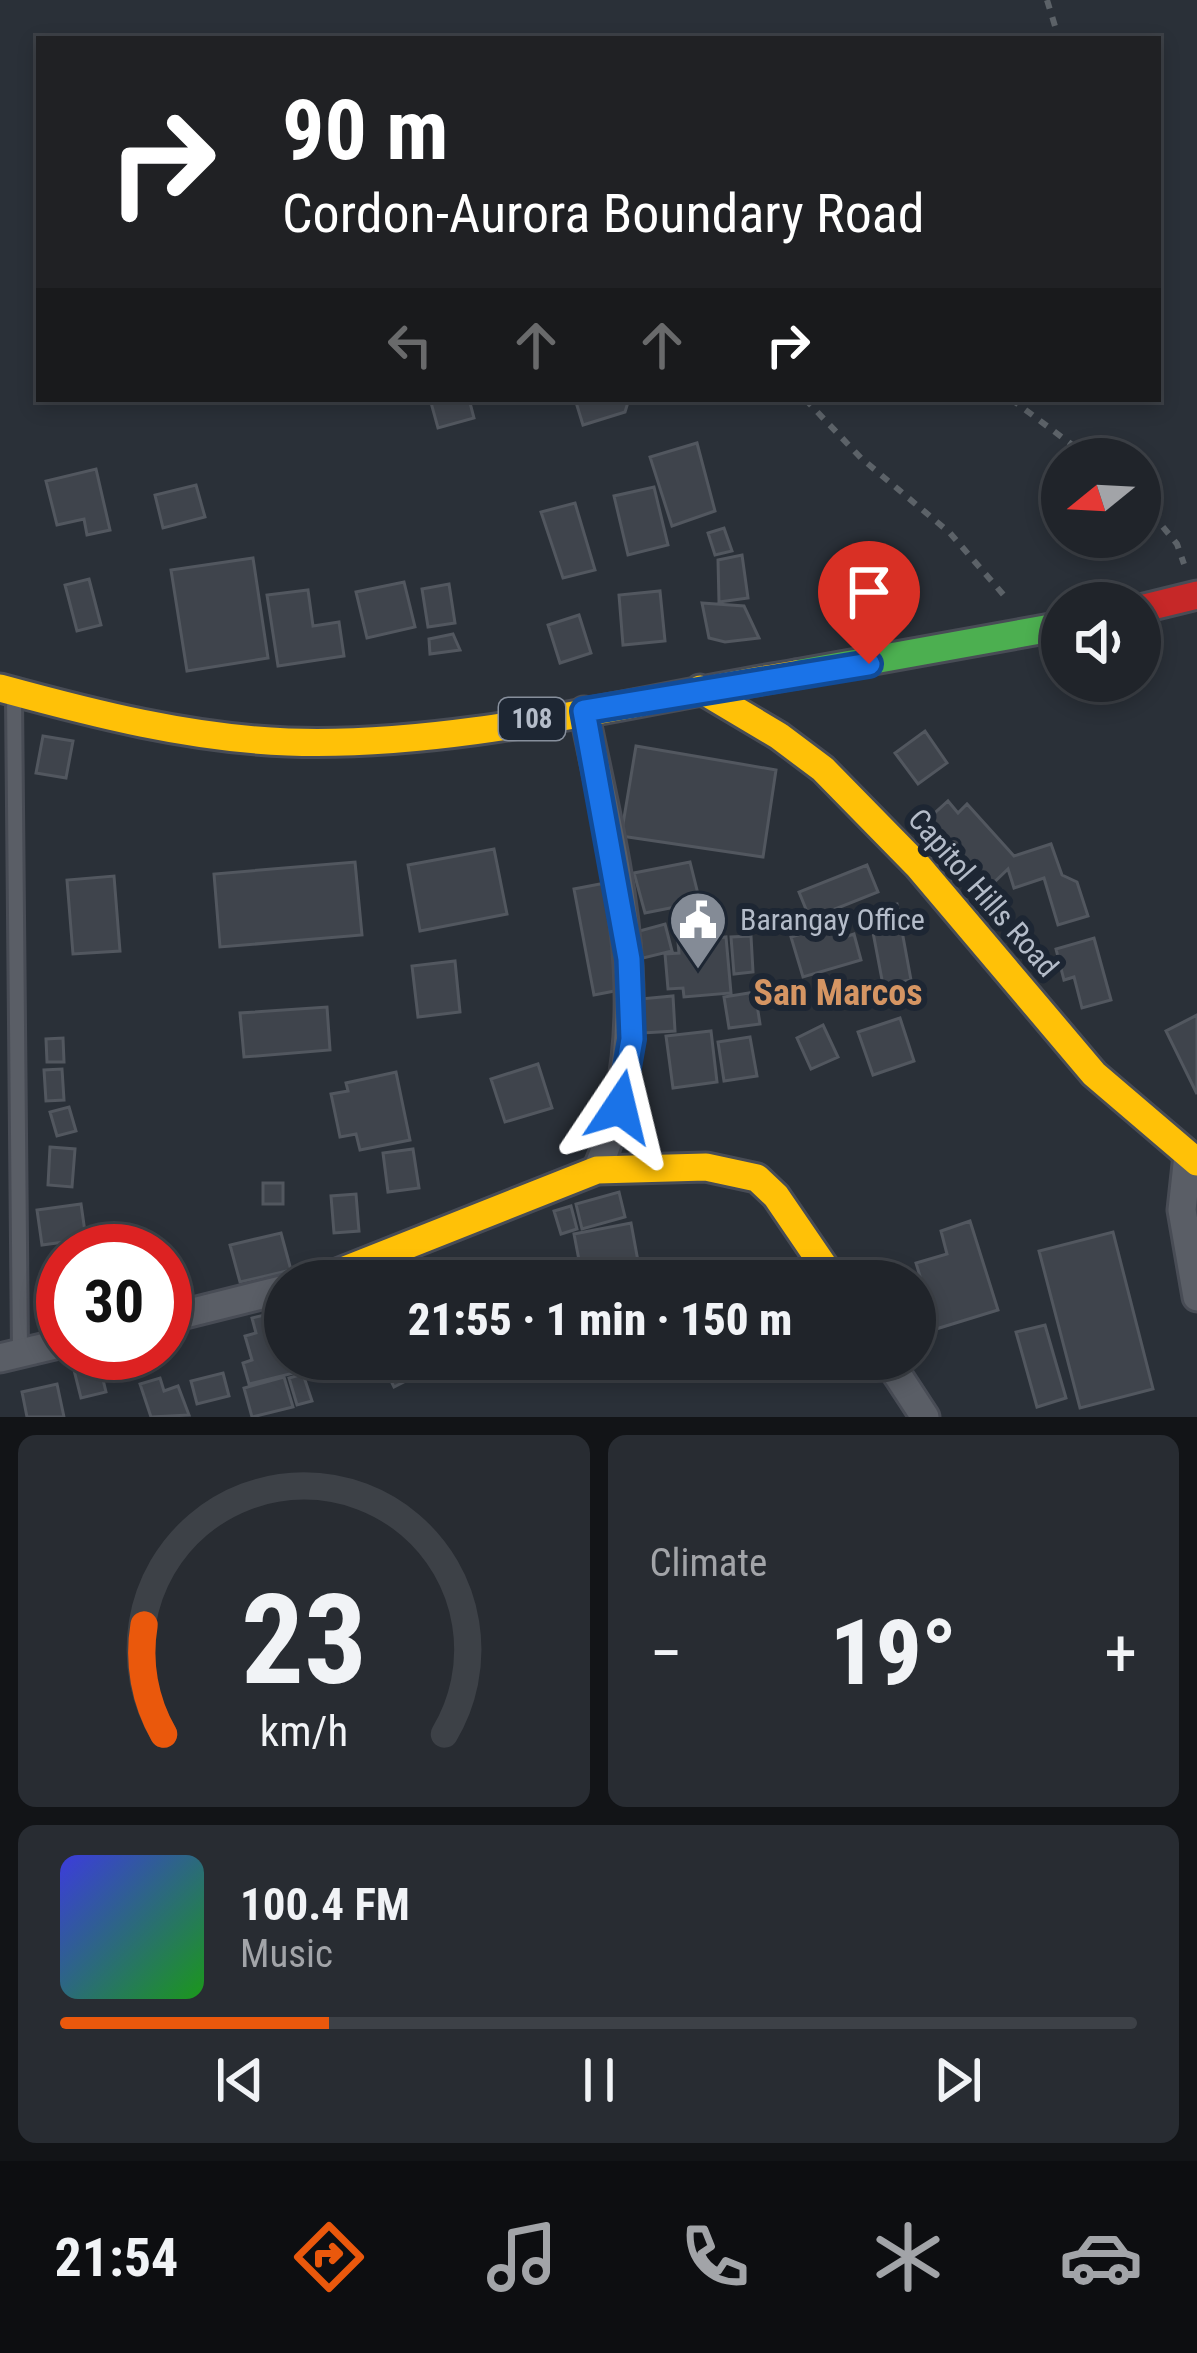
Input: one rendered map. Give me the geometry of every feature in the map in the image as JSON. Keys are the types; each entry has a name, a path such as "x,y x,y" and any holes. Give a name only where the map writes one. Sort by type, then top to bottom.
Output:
{"street":[{"path":"1161,604 1197,595"},
{"name":"108","path":"7,690 151,725 234,739 342,741 584,711 912,657 1041,630"},
{"name":"Capitol Hills Road","path":"700,689 774,730 824,769 887,831 1066,1042 1145,1126 1192,1158"},
{"path":"584,711 616,866 629,959 632,1039 620,1107 597,1170"},
{"path":"1192,1158 1182,1210 1197,1297"},
{"path":"369,1260 597,1170 706,1167 758,1178 820,1260"},
{"path":"192,1312 264,1294"},
{"path":"901,1380 926,1417"}],"lane":[{"path":"7,690 10,1356"}],"path":[{"path":"1047,0 1058,36"},
{"path":"808,402 861,458 950,533 1030,632"},
{"path":"1015,402 1063,438"},
{"path":"1161,525 1177,544 1197,595"}],"building":[{"path":"431,402 470,402 474,418 438,428"},
{"path":"576,402 628,402 625,412 583,425"},
{"path":"697,443 715,511 672,526 650,457"},
{"path":"96,469 110,530 87,535 84,519 57,525 46,481"},
{"path":"196,485 205,517 163,528 155,495"},
{"path":"654,487 668,545 628,555 614,496"},
{"path":"575,503 595,570 563,578 541,512"},
{"path":"724,528 732,551 715,555 708,533"},
{"path":"742,555 748,598 719,602 718,560"},
{"path":"253,558 268,658 187,671 171,570"},
{"path":"89,579 101,625 77,631 65,585"},
{"path":"404,582 415,627 367,638 356,592"},
{"path":"449,584 455,623 428,627 422,589"},
{"path":"308,590 313,626 339,622 344,656 278,666 267,595"},
{"path":"660,591 665,641 623,645 619,595"},
{"path":"702,603 744,606 759,638 725,642 709,638"},
{"path":"579,615 591,653 560,663 548,625"},
{"path":"453,634 460,650 430,654 429,639"},
{"path":"925,731 947,763 918,784 895,753"},
{"path":"43,736 73,741 66,778 36,773"},
{"path":"636,746 776,770 763,857 621,836"},
{"path":"948,801 958,813 967,804 1014,856 1051,844 1062,875 1077,882 1088,916 1058,925 1044,878 1014,888 1008,869 985,891 940,840 934,845 918,828"},
{"path":"494,849 507,914 420,931 408,865"},
{"path":"355,862 362,935 220,947 214,874"},
{"path":"690,862 700,902 645,913 634,873"},
{"path":"867,865 878,892 810,919 799,892"},
{"path":"114,876 120,951 73,954 67,880"},
{"path":"605,883 625,989 594,995 574,889"},
{"path":"897,904 911,980 883,985 872,927 880,926 877,908"},
{"path":"665,924 672,951 639,959 632,933"},
{"path":"835,924 839,939 854,934 861,960 803,977 791,937"},
{"path":"751,936 753,972 734,974 731,937"},
{"name":"Barangay Office","path":"726,937 731,993 684,997 683,988 668,989 665,954 679,953 678,942"},
{"path":"1094,938 1111,1000 1082,1008 1074,977 1064,980 1056,949"},
{"path":"455,961 460,1012 418,1017 412,966"},
{"path":"755,992 760,1024 729,1028 724,997"},
{"path":"673,996 675,1031 643,1033 640,999"},
{"path":"327,1007 330,1050 244,1057 240,1013"},
{"path":"1197,1015 1197,1094 1166,1031"},
{"path":"900,1018 914,1061 873,1075 858,1032"},
{"path":"823,1025 838,1057 811,1069 797,1038"},
{"path":"711,1031 717,1082 673,1088 666,1036"},
{"path":"750,1037 757,1076 724,1081 718,1042"},
{"path":"63,1038 64,1062 47,1062 46,1039"},
{"path":"538,1064 552,1108 505,1122 491,1079"},
{"path":"62,1069 64,1100 46,1101 44,1070"},
{"path":"396,1072 410,1140 360,1150 356,1134 340,1137 331,1094 348,1091 346,1083"},
{"path":"69,1107 76,1131 57,1136 50,1112"},
{"path":"50,1147 75,1149 72,1187 48,1185"},
{"path":"413,1149 419,1188 388,1192 383,1153"},
{"path":"263,1183 283,1183 283,1204 263,1204"},
{"path":"619,1192 625,1217 582,1229 576,1204"},
{"path":"356,1194 359,1231 334,1233 331,1196"},
{"path":"81,1204 84,1224 39,1224 37,1210"},
{"path":"571,1206 577,1229 561,1234 554,1211"},
{"path":"970,1221 998,1310 936,1329 936,1260 926,1260 947,1254 941,1231"},
{"path":"631,1223 638,1260 579,1260 574,1234"},
{"path":"1113,1232 1153,1389 1080,1408 1039,1251"},
{"path":"281,1233 288,1260 264,1260 264,1276 240,1282 230,1245"},
{"path":"264,1315 265,1380 249,1384 243,1363 252,1360 245,1336 256,1333 252,1318"},
{"path":"1045,1325 1066,1398 1037,1407 1016,1332"},
{"path":"223,1373 229,1396 197,1404 191,1381"},
{"path":"76,1380 103,1380 106,1392 81,1398"},
{"path":"161,1380 164,1391 178,1386 189,1415 151,1417 140,1384"},
{"path":"285,1380 293,1407 252,1417 244,1388"},
{"path":"290,1380 305,1380 312,1401 297,1405"},
{"path":"57,1384 64,1417 27,1417 22,1392"}],"traffic: fast":[{"path":"796,674 1041,630"}],"traffic: slow":[{"path":"0,688 178,730 251,740 352,742 479,730 796,674"},
{"path":"700,689 779,736 823,769 918,866 1094,1074 1197,1162"},
{"path":"370,1260 597,1170 706,1167 757,1178 776,1196 820,1260"}],"traffic: jam":[{"path":"1161,604 1197,595"}],"place":[{"name":"Barangay Office","path":"698,971"}],"district":[{"name":"San Marcos","path":"838,992"}],"route":[{"path":"620,1107 632,1039 629,959 616,866 584,711 869,664"}]}
